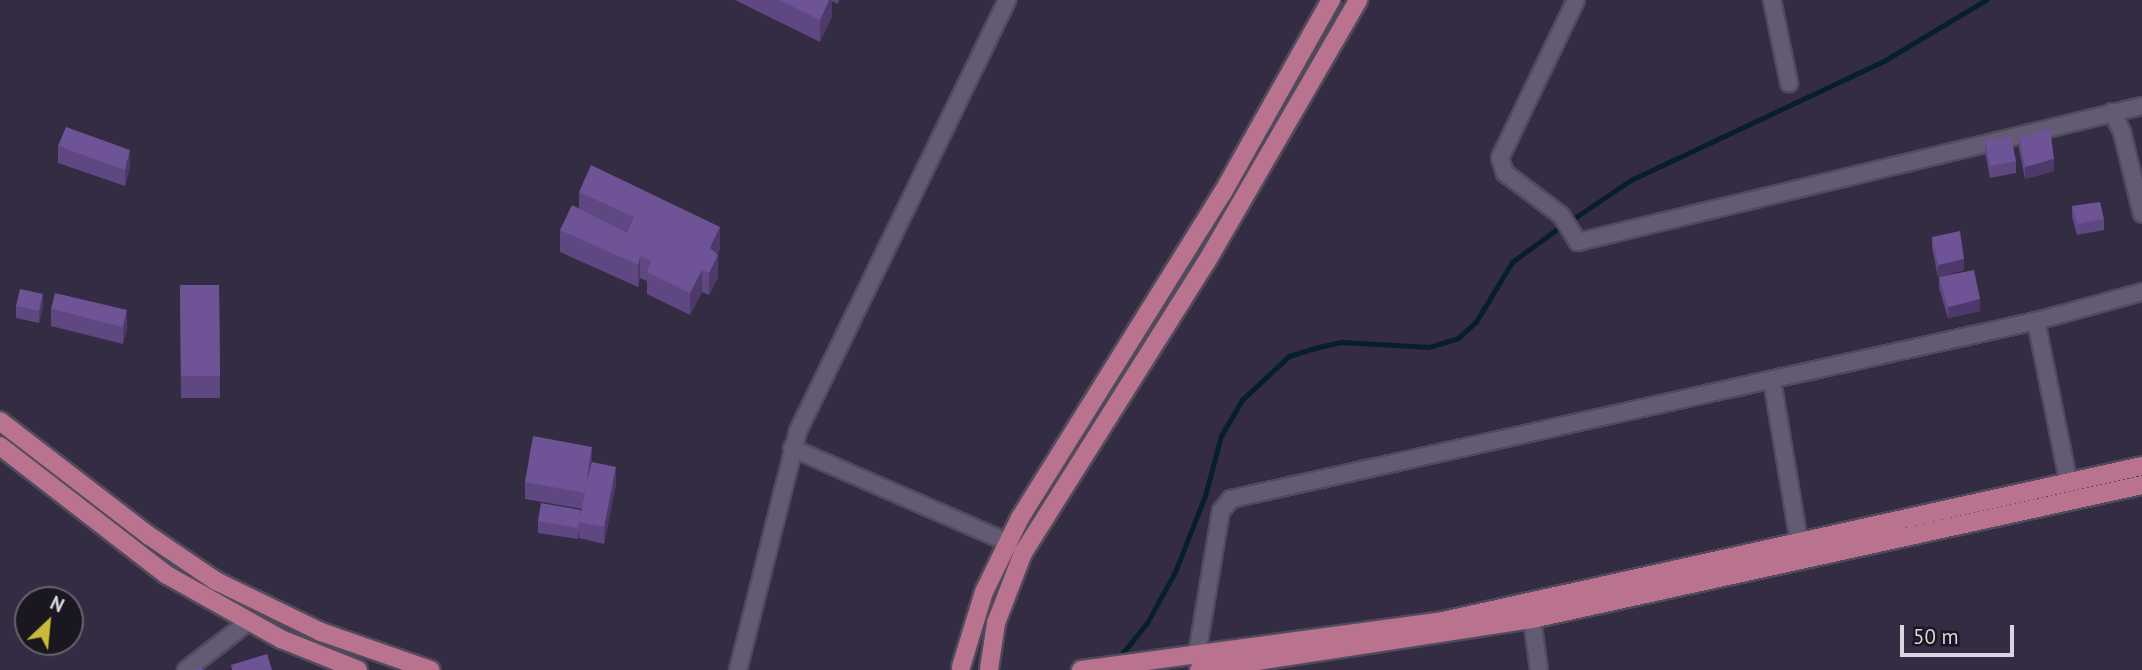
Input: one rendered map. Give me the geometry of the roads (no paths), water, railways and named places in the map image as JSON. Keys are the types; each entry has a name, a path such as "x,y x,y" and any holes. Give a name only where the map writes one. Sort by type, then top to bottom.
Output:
{"main road":[{"path":"1331,0 1222,194 1007,542 984,592 959,669 990,669 999,611 1030,542 1207,261 1358,0"},
{"path":"0,421 148,535 216,581 321,632 431,670"},
{"path":"0,446 130,549 248,622 358,670"},
{"path":"1081,670 1124,664 1198,662 1532,619 2070,491 2142,466"},
{"path":"1198,662 1443,621 1799,542 2070,491 2142,485"}],"street":[{"path":"738,670 792,448 1007,0"},
{"path":"1576,0 1500,158 1505,173 1561,215 1576,240 1609,237 2142,106"},
{"path":"1772,0 1789,83"},
{"path":"2112,112 2122,132 2142,214"},
{"path":"1198,662 1221,511 1231,499 2036,321 2142,292"},
{"path":"2036,321 2070,491"},
{"path":"1772,380 1799,542"},
{"path":"792,448 1007,542"},
{"path":"1532,619 1539,670"},
{"path":"186,670 248,622"}],"waterway":[{"path":"1570,221 1631,180 1884,61 1986,0"},
{"path":"1118,659 1147,623 1175,572 1205,496 1221,436 1242,400 1289,356 1315,348 1342,342 1429,347 1458,338 1476,322 1512,262 1563,225"}]}
